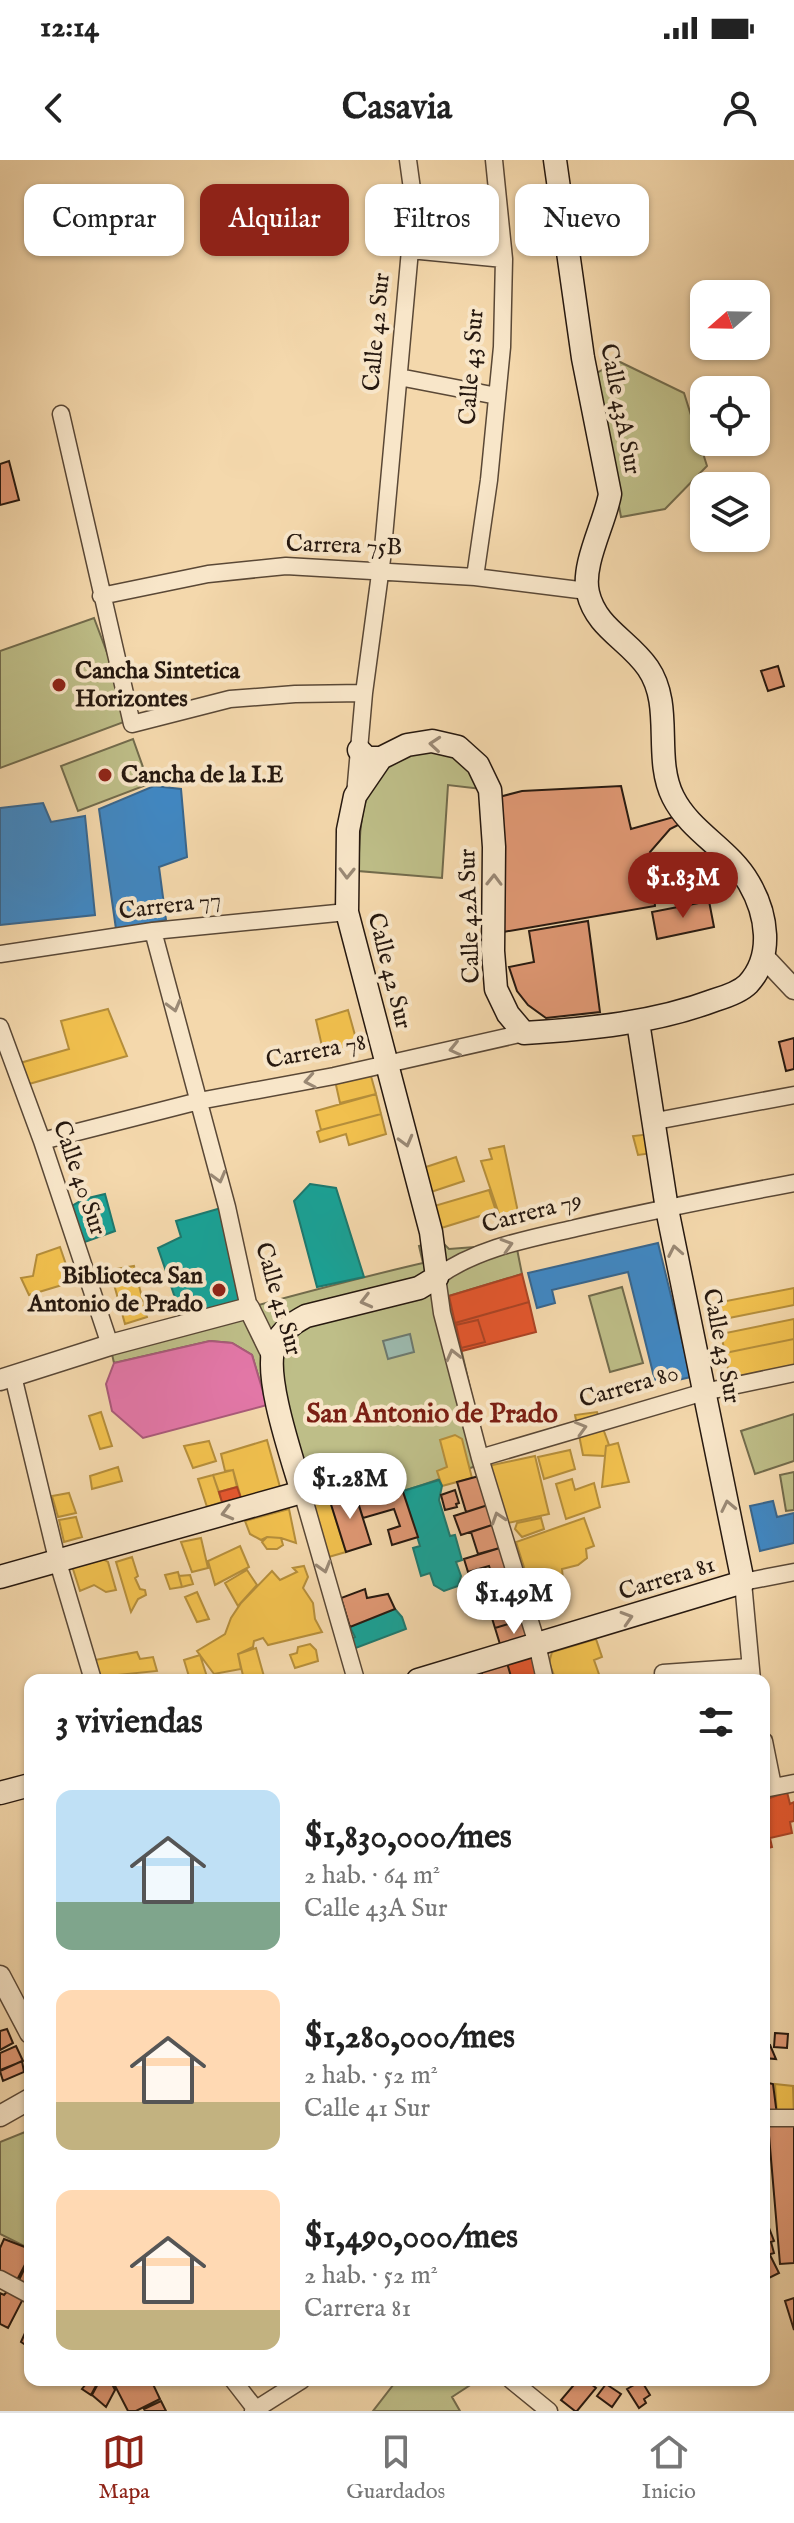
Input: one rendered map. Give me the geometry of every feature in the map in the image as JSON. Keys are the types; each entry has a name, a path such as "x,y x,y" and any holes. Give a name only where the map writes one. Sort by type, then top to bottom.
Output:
{"main road":[{"name":"Calle 43A Sur","path":"555,160 583,358 610,494 587,570 587,591"},
{"path":"587,591 601,622 649,669 662,707 664,768 672,795 702,836 729,856 749,883 762,914 764,957 747,985"},
{"name":"Calle 42A Sur","path":"381,758 407,745 432,741 458,747 478,765 490,790 496,989 508,1014 524,1033"},
{"path":"359,750 367,758 381,758"},
{"path":"355,796 381,758"},
{"name":"Calle 42 Sur","path":"355,796 348,830 347,912 429,1224 437,1277"},
{"name":"Carrera 78","path":"524,1033 638,1022 690,1010 747,985"},
{"name":"Calle 43 Sur","path":"638,1022 656,1121 667,1209 743,1582"},
{"name":"Carrera 79","path":"293,1323 306,1316 419,1288 437,1277"},
{"path":"272,1355 283,1333 293,1323"},
{"name":"Calle 41 Sur","path":"272,1355 273,1380 302,1492"},
{"path":"0,1577 302,1492"},
{"name":"Carrera 81","path":"439,1674 743,1582"},
{"path":"0,1793 24,1787"}],"street":[{"name":"Calle 42 Sur","path":"408,160 411,184"},
{"name":"Calle 43 Sur","path":"475,577 489,480 502,347 504,259 494,160"},
{"name":"Calle 42 Sur","path":"355,796 364,693 381,570 409,256"},
{"path":"473,256 504,259"},
{"path":"399,377 497,396"},
{"path":"61,414 132,724 230,699 364,693"},
{"name":"Carrera 75B","path":"101,596 208,574 286,566 475,577 587,591"},
{"name":"Carrera 77","path":"0,954 153,931 347,912"},
{"name":"Calle 41 Sur","path":"153,931 252,1313 272,1355"},
{"name":"Carrera 78","path":"764,957 791,986"},
{"name":"Carrera 78","path":"747,985 791,986"},
{"name":"Calle 40 Sur","path":"0,1027 42,1141 110,1345"},
{"name":"Carrera 78","path":"42,1141 199,1101 386,1065 524,1033"},
{"path":"656,1121 794,1095"},
{"name":"Carrera 79","path":"437,1277 468,1258 515,1243 794,1183"},
{"name":"Calle 42 Sur","path":"437,1277 442,1313 480,1458 544,1674"},
{"name":"Carrera 79","path":"7,1378 110,1345 252,1313 293,1323"},
{"name":"Carrera 80","path":"480,1458 704,1392 794,1373"},
{"path":"7,1378 91,1674"},
{"name":"Calle 41 Sur","path":"302,1492 354,1674"},
{"name":"Carrera 81","path":"743,1582 794,1572"},
{"name":"Calle 43 Sur","path":"743,1582 751,1673"},
{"path":"663,1673 751,1673"},
{"path":"770,1788 794,1783"},
{"path":"0,1976 24,2007"},
{"path":"0,2116 24,2102"},
{"path":"770,2118 794,2118"},
{"path":"0,2279 24,2292"},
{"path":"237,2386 255,2410 293,2386"},
{"path":"518,2386 549,2411"}],"green space":[{"path":"618,361 684,393 690,412 690,456 704,456 707,466 701,472 690,472 690,483 665,509 621,517 595,374"},
{"name":"Cancha Sintetica Horizontes","path":"94,618 132,719 0,768 0,651"},
{"name":"Cancha de la I.E","path":"133,739 149,784 78,811 61,766"},
{"path":"436,751 463,764 482,789 448,785 442,878 358,871 361,823 368,793 375,780 385,768 403,756"},
{"path":"515,1239 522,1274 449,1296 484,1449 476,1466 413,1488 403,1491 398,1477 306,1506 290,1484 252,1355 232,1343 210,1341 114,1363 110,1345 423,1263 419,1246 440,1240 449,1249 488,1246"},
{"path":"622,1287 643,1363 610,1372 589,1296"},
{"path":"794,1414 794,1461 755,1474 741,1431"},
{"path":"794,1472 794,1510 786,1511 780,1475"},
{"path":"24,2132 24,2246 0,2234 0,2142"},
{"path":"392,2386 469,2386 452,2397 460,2411 373,2411"}],"shaded area":[{"path":"410,1334 414,1352 388,1359 383,1341"}],"building: Viviendas":[{"path":"108,1009 127,1056 29,1084 20,1063 69,1049 61,1021"},
{"path":"348,1010 358,1046 324,1055 316,1020"},
{"path":"369,1069 376,1094 340,1103 334,1076"},
{"path":"376,1094 381,1114 321,1130 316,1111"},
{"path":"381,1114 386,1134 349,1145 346,1134 320,1142 317,1132 321,1130"},
{"path":"651,1134 653,1153 638,1155 633,1136"},
{"path":"504,1146 518,1212 500,1217 481,1161 492,1159 489,1149"},
{"path":"456,1157 464,1181 425,1194 417,1170"},
{"path":"489,1190 496,1211 438,1229 424,1209"},
{"path":"60,1247 72,1282 29,1295 21,1278 33,1276 37,1255"},
{"path":"134,1266 147,1317 125,1324 110,1270"},
{"path":"794,1288 794,1305 719,1320 716,1303"},
{"path":"794,1319 794,1339 725,1353 721,1334"},
{"path":"794,1339 794,1366 730,1378 725,1353"},
{"path":"101,1412 112,1446 100,1449 89,1416"},
{"path":"597,1412 609,1445 606,1446 605,1456 583,1455 575,1415"},
{"path":"455,1435 462,1439 472,1478 442,1486 437,1471 447,1467 440,1440"},
{"path":"267,1440 280,1487 241,1498 233,1470 225,1471 221,1454"},
{"path":"209,1441 216,1461 193,1468 184,1446"},
{"path":"618,1443 629,1482 602,1487 606,1446"},
{"path":"570,1450 575,1469 544,1479 538,1457"},
{"path":"535,1456 549,1514 503,1524 488,1466"},
{"path":"118,1467 122,1481 92,1489 90,1476"},
{"path":"233,1470 237,1487 219,1492 213,1475"},
{"path":"213,1475 222,1502 207,1507 198,1479"},
{"path":"572,1479 575,1490 594,1483 600,1507 566,1519 556,1484"},
{"path":"69,1493 76,1513 58,1517 52,1496"},
{"path":"329,1498 346,1552 325,1558 306,1506"},
{"path":"289,1509 296,1543 281,1538 261,1540 250,1534 245,1521"},
{"path":"76,1517 82,1537 64,1542 59,1520"},
{"path":"541,1518 544,1529 522,1537 515,1529 517,1523"},
{"path":"584,1518 594,1546 586,1549 587,1558 578,1565 562,1569 563,1579 548,1584 542,1579 529,1583 516,1542"},
{"path":"267,1537 281,1538 283,1545 277,1549 267,1549 262,1542"},
{"path":"201,1538 208,1568 192,1572 181,1542"},
{"path":"240,1546 249,1567 215,1585 208,1561"},
{"path":"132,1557 138,1576 135,1578 146,1595 138,1599 131,1612 116,1562"},
{"path":"101,1558 108,1562 116,1590 106,1592 94,1585 80,1591 72,1566"},
{"path":"304,1566 308,1577 303,1588 313,1603 315,1619 322,1632 268,1645 263,1638 254,1641 253,1647 238,1654 241,1669 214,1674 197,1651 225,1634 241,1603 272,1571 280,1580 297,1572 293,1568"},
{"path":"247,1570 257,1585 238,1606 225,1583"},
{"path":"178,1572 182,1587 170,1589 165,1575"},
{"path":"190,1575 193,1584 182,1587 179,1576"},
{"path":"197,1592 209,1619 197,1622 185,1597"},
{"path":"596,1639 602,1657 594,1660 599,1674 554,1674 549,1663 552,1652"},
{"path":"310,1644 316,1650 318,1661 295,1668 290,1655 297,1653 298,1647"},
{"path":"256,1648 263,1674 243,1674 238,1654"},
{"path":"137,1652 140,1659 153,1657 157,1671 97,1674 95,1660"},
{"path":"200,1655 206,1674 188,1674 184,1660"},
{"path":"775,2084 793,2086 794,2116 777,2115"}],"building: Comercios":[{"path":"522,1274 529,1302 455,1323 449,1296"},
{"path":"529,1302 536,1332 462,1351 455,1323"},
{"path":"478,1320 485,1342 461,1348 456,1325"},
{"path":"237,1487 241,1498 222,1502 219,1492"},
{"path":"534,1656 539,1674 510,1674 507,1663"},
{"path":"787,1792 790,1804 794,1802 794,1821 790,1822 792,1833 770,1838 770,1798"}],"building: Escuelas":[{"path":"154,786 181,789 187,857 159,867 166,920 116,929 99,809"},
{"path":"43,803 51,822 85,816 95,915 0,925 0,808"},
{"path":"658,1243 691,1377 656,1385 628,1272 552,1290 555,1303 537,1308 528,1273"},
{"path":"773,1501 777,1517 794,1513 794,1543 760,1551 750,1506"}],"building: Salud":[{"path":"210,1341 232,1343 252,1355 267,1405 143,1438 112,1411 106,1384 114,1363"}],"building: Público":[{"path":"310,1184 336,1188 364,1277 317,1287 294,1201"},
{"path":"105,1194 115,1231 82,1243 70,1207 84,1199"},
{"path":"221,1208 244,1306 183,1321 158,1248 181,1237 176,1221"},
{"name":"San Antonio de Prado","path":"439,1480 442,1486 439,1500 450,1536 455,1535 462,1560 456,1562 461,1576 458,1586 444,1591 434,1585 430,1573 421,1576 413,1548 420,1546 403,1491"},
{"path":"395,1609 406,1629 353,1649 349,1640 355,1637 350,1627"}],"building: Otros":[{"path":"9,461 19,500 0,505 0,464"},
{"path":"778,666 784,686 768,691 761,671"},
{"path":"621,786 631,829 677,816 684,822 670,829 650,852 655,906 503,932 499,797 522,791"},
{"path":"709,901 714,927 657,939 652,912"},
{"path":"588,921 600,1012 546,1018 528,1005 517,991 509,967 534,962 529,931"},
{"path":"794,1038 794,1069 786,1071 779,1042"},
{"path":"479,1476 488,1505 466,1512 457,1482"},
{"path":"398,1477 418,1537 392,1545 388,1530 400,1526 394,1509 363,1518 354,1490"},
{"path":"354,1490 371,1544 346,1552 329,1498"},
{"path":"455,1490 459,1503 457,1507 445,1510 441,1495"},
{"path":"488,1505 495,1524 461,1535 454,1516"},
{"path":"495,1524 503,1547 478,1554 471,1532"},
{"path":"503,1547 514,1583 474,1595 470,1584 493,1577 489,1566 468,1572 464,1559"},
{"path":"514,1583 525,1619 495,1628 484,1592"},
{"path":"365,1589 367,1598 388,1594 395,1609 350,1627 341,1598"},
{"path":"525,1619 533,1645 503,1654 495,1628"},
{"path":"507,1663 510,1674 482,1674 481,1671"},
{"path":"7,2029 13,2043 0,2050 0,2031"},
{"path":"775,2033 788,2034 787,2048 774,2047"},
{"path":"770,2045 776,2059 770,2058"},
{"path":"16,2046 23,2061 0,2070 0,2053"},
{"path":"22,2061 24,2072 3,2081 0,2071"},
{"path":"770,2083 773,2084 777,2115 770,2113"},
{"path":"794,2120 794,2263 780,2264 770,2124"},
{"path":"770,2231 774,2241 771,2242 774,2253 770,2254"},
{"path":"4,2239 24,2247 24,2267 17,2280 0,2271 0,2248"},
{"path":"770,2255 779,2273 770,2278"},
{"path":"9,2289 24,2297 8,2328 0,2324 0,2293 4,2295"},
{"path":"794,2298 794,2330 785,2301"},
{"path":"84,2386 96,2386 91,2395 82,2389"},
{"path":"97,2386 113,2386 115,2390 106,2407 92,2395"},
{"path":"115,2386 154,2386 160,2399 136,2411 128,2411"},
{"path":"573,2386 596,2388 577,2411 561,2400"},
{"path":"604,2386 621,2394 612,2407 597,2396"},
{"path":"645,2386 650,2395 639,2408 627,2389"},
{"path":"161,2401 166,2411 145,2411 144,2409"}],"place":[{"name":"Cancha Sintetica Horizontes","path":"59,685"},
{"name":"Cancha de la I.E","path":"105,775"},
{"name":"Biblioteca San Antonio de Prado","path":"219,1290"}],"district":[{"name":"San Antonio de Prado","path":"432,1414"}]}
